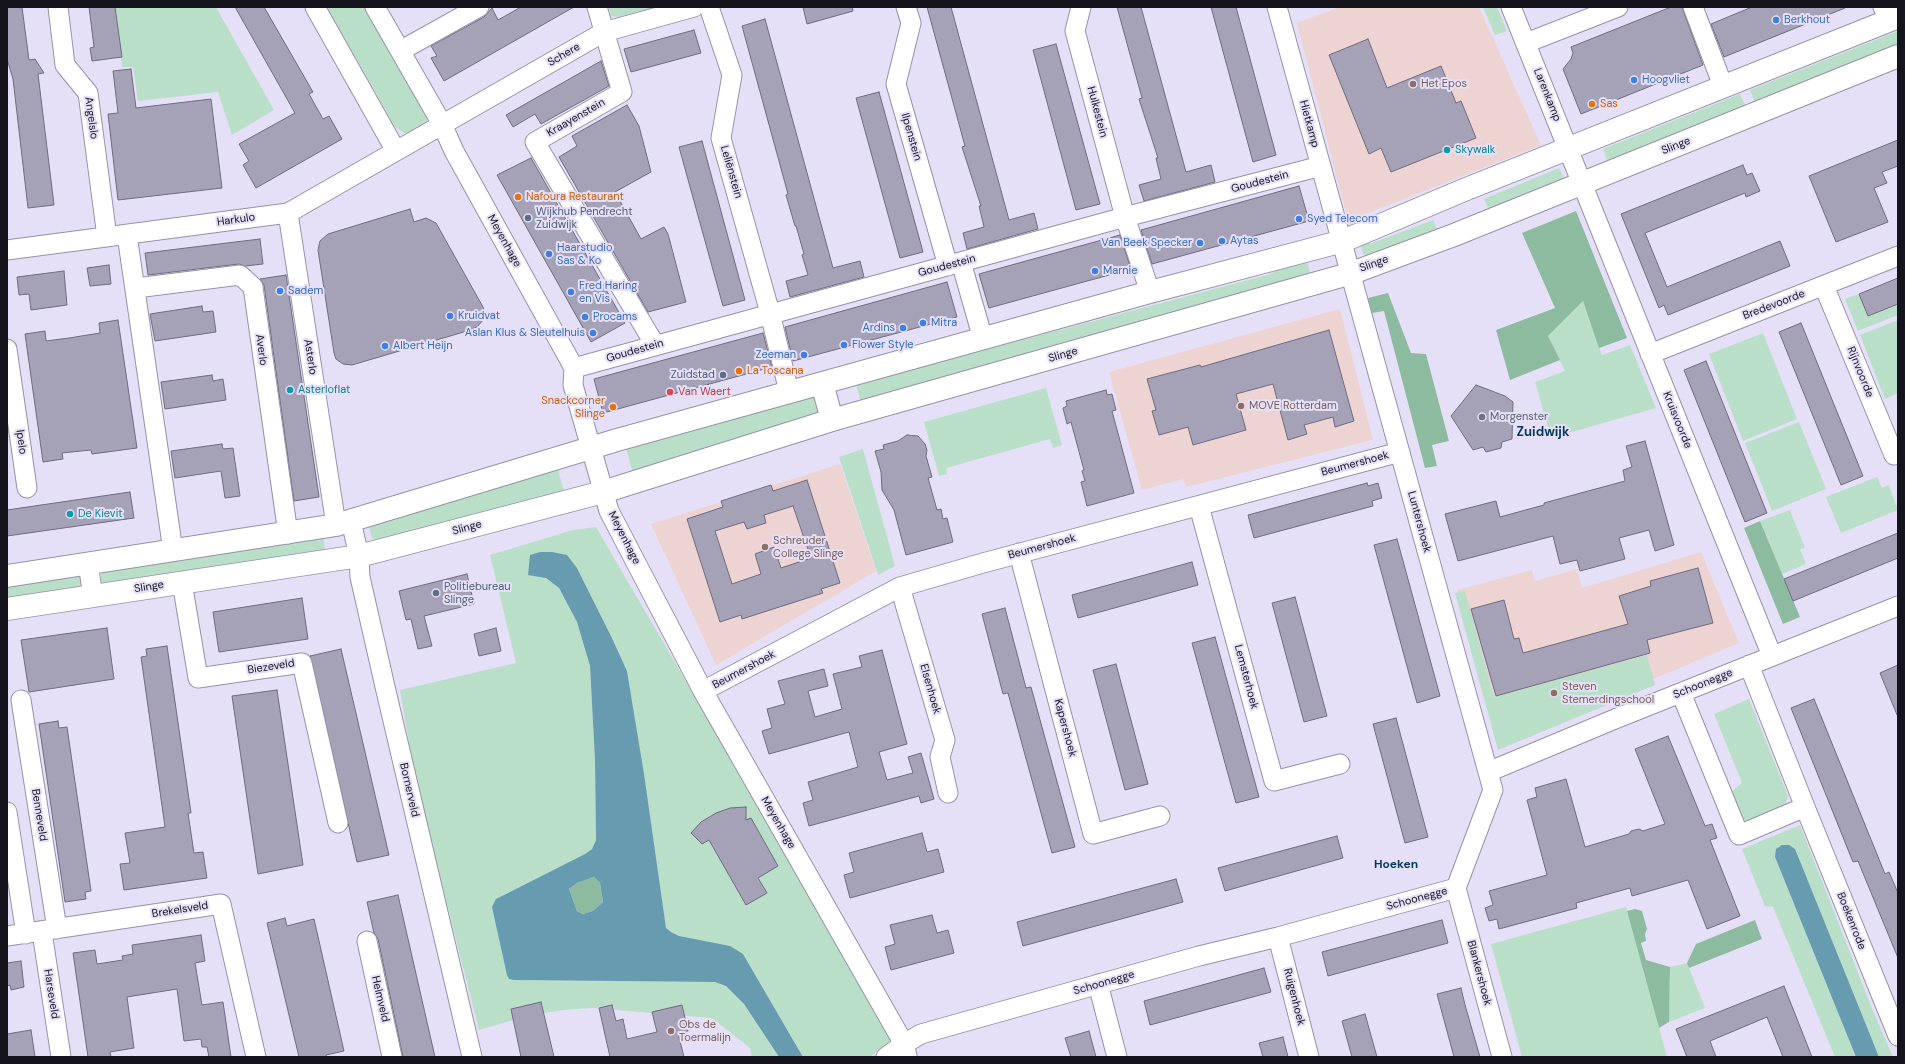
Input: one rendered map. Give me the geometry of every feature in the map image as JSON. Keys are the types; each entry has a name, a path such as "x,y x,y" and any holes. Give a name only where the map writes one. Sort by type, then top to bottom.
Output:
{"main road":[{"path":"7,576 288,534 343,523 591,448 789,392 1150,292 1343,241 1444,198 1723,86 1890,15"},
{"name":"Slinge","path":"7,609 359,556 603,492 832,420 1352,273 1454,236 1898,56"},
{"path":"822,383 832,420"}],"street":[{"name":"Angelslo","path":"58,7 65,65 88,92 106,237"},
{"path":"315,7 396,151"},
{"name":"Meyenhage","path":"375,7 442,124 454,151 574,368 573,385 609,511 703,691 906,1050"},
{"path":"400,51 479,7"},
{"path":"597,7 604,32"},
{"name":"Schere","path":"442,124 604,32 694,7"},
{"name":"Leliënstein","path":"710,7 732,75 721,138 770,313"},
{"name":"Ilpenstein","path":"906,7 911,23 896,84 954,264"},
{"name":"Hulkestein","path":"1081,7 1075,31 1125,217"},
{"name":"Hietkamp","path":"1277,7 1352,273"},
{"name":"Larenkamp","path":"1511,7 1582,183"},
{"path":"1526,43 1618,7"},
{"path":"1698,8 1723,86"},
{"name":"Kraayenstein","path":"604,32 622,92 535,142 655,345"},
{"name":"Harkulo","path":"7,250 288,213 442,124"},
{"name":"Goudestein","path":"574,368 770,313 1125,217 1321,166"},
{"name":"Kruisvoorde","path":"1582,183 1772,656"},
{"name":"Asterlo","path":"288,213 343,523"},
{"path":"1125,217 1150,292"},
{"path":"127,235 136,288 172,551"},
{"name":"Bredevoorde","path":"1650,354 1898,256"},
{"path":"954,264 984,339"},
{"name":"Luntershoek","path":"1352,273 1488,772"},
{"name":"Averlo","path":"136,288 240,275 253,287 288,534"},
{"name":"Rijnvoorde","path":"1824,286 1894,455 1898,454"},
{"path":"770,313 789,392"},
{"name":"Ipelo","path":"7,349 27,488"},
{"name":"Beumershoek","path":"703,691 900,586 1400,452"},
{"name":"Lemsterhoek","path":"1199,506 1274,781 1340,764"},
{"name":"Bornerveld","path":"343,523 359,556 360,577 472,1057"},
{"name":"Kapershoek","path":"1019,554 1093,834 1160,816"},
{"path":"88,564 93,596"},
{"name":"Biezeveld","path":"182,582 198,678 302,663 338,823"},
{"name":"Elsenhoek","path":"900,586 945,740 940,757 948,793"},
{"name":"Schoonegge","path":"886,1057 906,1050 921,1034 1199,956 1278,937 1456,888 1493,790 1488,772 1749,665 1898,606"},
{"name":"Boekenrode","path":"1749,665 1898,1036"},
{"path":"1680,693 1739,834 1805,807"},
{"name":"Benneveld","path":"21,700 42,932"},
{"path":"7,812 42,932"},
{"name":"Blankershoek","path":"1456,888 1502,1057"},
{"name":"Brekelsveld","path":"7,936 42,932 221,904 256,1057"},
{"name":"Harseveld","path":"42,932 61,1057"},
{"name":"Ruigenhoek","path":"1278,937 1309,1057"},
{"name":"Helmveld","path":"367,941 392,1057"},
{"path":"1098,984 1118,1057"}],"shaded area":[{"name":"Het Epos","path":"1339,7 1479,7 1541,145 1348,221 1297,23"},
{"name":"MOVE Rotterdam","path":"1340,309 1373,440 1186,487 1183,479 1142,490 1109,372"},
{"name":"Schreuder College Slinge","path":"840,464 876,571 716,665 651,524"},
{"name":"Steven Stemerdingschool","path":"1701,552 1739,643 1501,743 1457,590 1532,570 1535,581 1577,569 1582,588"}],"green space":[{"path":"115,7 216,7 274,110 232,135 218,92 138,101 133,67 122,67"},
{"path":"327,7 369,7 429,115 426,123 414,132 404,133 395,127"},
{"path":"609,7 656,7 619,17 611,16"},
{"path":"1483,7 1497,7 1507,31 1495,35"},
{"path":"1898,31 1898,48 1756,105 1750,90"},
{"path":"1740,94 1747,109 1609,164 1603,149"},
{"path":"1559,168 1564,178 1560,184 1490,213 1484,199"},
{"path":"1576,211 1627,338 1599,348 1583,301 1548,336 1560,360 1510,380 1496,330 1555,308 1522,233"},
{"path":"1433,220 1439,234 1365,258 1360,244 1368,237 1370,244"},
{"path":"1306,258 1312,280 861,403 856,384 1267,275"},
{"path":"1388,293 1411,353 1426,354 1449,441 1432,445 1437,466 1425,468 1384,311 1372,313 1368,298"},
{"path":"1859,294 1898,304 1898,315 1858,331 1845,299"},
{"path":"1583,301 1602,355 1630,345 1656,408 1551,438 1535,382 1565,371 1548,336"},
{"path":"1898,320 1898,393 1885,399 1860,335"},
{"path":"1763,333 1797,419 1743,441 1709,354"},
{"path":"1046,388 1062,445 1053,448 1050,439 946,468 947,474 939,476 924,422"},
{"path":"814,396 818,406 818,412 811,418 633,474 626,448"},
{"path":"1799,422 1826,489 1772,511 1745,443"},
{"path":"863,449 895,566 878,575 839,457"},
{"path":"556,463 565,495 377,544 372,538 369,527 371,520"},
{"path":"1877,477 1882,488 1889,485 1898,510 1841,533 1826,497"},
{"path":"1790,510 1805,548 1800,549 1806,564 1782,574 1760,521"},
{"path":"1760,521 1800,617 1783,624 1744,528"},
{"path":"596,527 891,1033 890,1041 870,1057 803,1057 743,954 679,936 666,928 627,671 577,568 546,578 559,588 577,622 590,666 595,760 596,840 592,849 585,854 496,899 515,980 715,982 726,986 744,1004 779,1057 752,1057 750,1048 712,1018 593,1008 563,1010 531,1015 479,1030 415,778 400,690 516,663 490,555 573,530"},
{"path":"323,535 326,556 103,585 101,580 102,570"},
{"path":"81,575 82,587 7,602 7,581"},
{"path":"1465,591 1494,697 1647,655 1655,685 1498,750 1455,593"},
{"path":"1749,699 1788,796 1784,808 1750,822 1740,818 1730,793 1742,783 1714,714"},
{"path":"1800,825 1873,1011 1893,1057 1879,1057 1830,939 1775,857 1856,1057 1835,1057 1773,907 1765,906 1742,849"},
{"path":"594,877 600,883 603,902 593,911 583,914 577,911 569,889 577,883"},
{"path":"1626,907 1667,1057 1522,1057 1491,944"},
{"path":"1635,909 1642,911 1647,929 1645,934 1646,941 1641,943 1646,960 1670,967 1669,1022 1659,1028 1627,911"},
{"path":"1755,920 1762,939 1689,968 1687,963 1696,944"},
{"path":"1687,963 1705,1008 1669,1022 1670,967"}],"water":[{"path":"540,552 552,552 567,555 577,568 627,671 644,774 666,928 679,936 730,946 743,954 803,1057 779,1057 744,1004 726,986 715,982 509,979 492,907 496,899 585,854 592,849 596,840 595,760 590,666 577,622 559,588 546,578 528,575 530,555","holes":["594,877 600,883 603,902 593,911 583,914 577,911 569,889 577,883"]},
{"path":"1782,845 1789,845 1795,849 1879,1057 1856,1057 1775,857 1776,849"}],"building":[{"path":"7,7 22,7 29,60 35,59 44,73 38,74 54,205 28,208 13,79 7,59"},
{"path":"89,7 115,7 122,57 92,61 90,48 94,47"},
{"path":"235,7 264,7 313,92 309,94 323,119 329,116 342,139 256,188 243,165 249,161 239,144 295,113"},
{"path":"521,7 574,7 444,81 431,58 437,56 431,46 484,17 492,8 498,20"},
{"path":"803,7 852,7 853,11 807,24"},
{"path":"927,7 951,7 1009,220 1034,213 1038,229 967,249 963,233 984,227 979,206 981,206 962,147 965,146"},
{"path":"1117,7 1141,7 1186,172 1211,165 1215,182 1144,201 1139,185 1161,179 1156,158 1158,158 1139,99 1142,98"},
{"path":"1211,7 1236,7 1276,155 1253,162"},
{"path":"1671,7 1682,7 1703,65 1581,114 1563,69 1571,59 1573,53 1571,47"},
{"path":"1752,7 1845,8 1724,57 1711,24"},
{"path":"765,19 833,268 860,261 864,277 790,297 786,281 808,275 802,255 804,254 786,195 788,194 742,26"},
{"path":"694,30 701,53 631,72 624,49"},
{"path":"1368,39 1387,88 1441,66 1456,103 1461,101 1476,138 1391,172 1381,148 1369,154 1329,55"},
{"path":"1056,44 1100,204 1076,210 1033,50"},
{"path":"601,61 609,86 541,124 535,114 513,127 506,115"},
{"path":"131,69 136,108 211,99 222,188 118,200 108,114 118,113 113,71"},
{"path":"879,92 923,252 900,258 856,98"},
{"path":"627,105 639,126 651,172 615,192 641,239 664,227 668,234 686,302 648,312 559,157 577,146 572,136"},
{"path":"1898,140 1898,166 1882,172 1887,183 1874,188 1888,222 1836,242 1809,176"},
{"path":"702,141 745,300 723,306 679,147"},
{"path":"531,158 625,323 591,342 497,175"},
{"path":"1743,165 1747,175 1752,173 1760,191 1746,197 1745,193 1645,233 1667,287 1780,241 1790,266 1668,315 1664,305 1659,308 1621,214"},
{"path":"1299,186 1309,221 1152,264 1141,230"},
{"path":"410,209 414,222 426,218 436,223 483,307 485,313 483,320 477,327 467,331 352,365 343,364 336,359 334,353 318,250 320,241 328,234"},
{"path":"1120,235 1131,269 989,308 979,274"},
{"path":"260,239 263,264 245,266 239,264 148,275 145,253"},
{"path":"109,265 111,284 90,286 87,268"},
{"path":"64,271 67,305 31,310 29,294 19,295 17,277"},
{"name":"Asterloflat","path":"286,275 319,497 294,501 264,285 260,279"},
{"path":"1898,278 1898,304 1868,316 1859,294"},
{"path":"947,282 957,317 793,361 785,327"},
{"path":"202,306 203,312 213,311 216,332 155,341 150,314"},
{"path":"118,320 137,448 92,454 91,450 62,453 63,459 43,462 25,334 45,331 46,341 69,338 100,333 99,323"},
{"path":"1801,323 1863,476 1841,485 1779,332"},
{"path":"1329,330 1354,421 1335,427 1333,417 1304,425 1307,434 1288,440 1273,384 1236,394 1246,430 1193,445 1188,427 1159,435 1152,411 1156,410 1147,379 1200,365 1201,367"},
{"path":"763,333 772,367 603,413 594,379"},
{"path":"1706,361 1767,513 1745,522 1684,370"},
{"path":"212,375 213,381 223,379 226,400 165,409 161,382"},
{"name":"Morgenster","path":"1476,385 1505,396 1513,402 1512,439 1502,442 1501,448 1486,452 1483,447 1473,450 1451,416"},
{"path":"1106,390 1107,395 1112,394 1116,410 1112,411 1134,493 1087,506 1081,482 1085,481 1082,471 1084,470 1071,422 1067,424 1063,408 1067,406 1066,401"},
{"path":"907,435 918,436 925,444 927,450 926,456 932,477 928,478 937,510 941,509 943,519 947,518 953,542 906,555 894,510 882,490 881,472 875,451 884,449 883,445 898,441"},
{"path":"1645,441 1674,545 1655,551 1649,530 1619,538 1625,559 1580,571 1577,560 1560,564 1553,536 1458,561 1445,514 1496,501 1500,517 1544,505 1544,503 1625,481 1623,470 1632,467 1626,446"},
{"path":"222,444 223,449 233,448 240,496 225,498 221,471 175,478 171,451"},
{"path":"807,480 840,583 821,589 823,593 742,619 741,615 720,622 687,519 723,507 721,501 771,485 773,491","holes":["793,506 811,558 781,568 774,547 755,554 761,574 732,584 715,531 744,522 747,529 766,523 764,515"]},
{"path":"1367,483 1368,486 1378,483 1382,498 1372,501 1373,506 1254,538 1248,515"},
{"name":"De Kievit","path":"130,492 134,518 7,536 7,510"},
{"path":"1898,533 1898,558 1793,601 1784,579"},
{"path":"1397,539 1440,696 1417,703 1374,545"},
{"path":"1192,562 1198,585 1078,618 1072,595"},
{"path":"1698,568 1713,623 1647,640 1650,653 1496,696 1471,609 1504,600 1514,639 1519,638 1523,653 1628,624 1619,596 1651,586 1650,581"},
{"path":"467,574 474,604 424,616 432,646 418,649 411,619 406,620 399,591"},
{"path":"1295,597 1327,716 1304,722 1272,603"},
{"path":"302,598 308,639 219,652 213,612"},
{"path":"1005,608 1026,688 1031,687 1075,847 1052,853 1008,693 1003,694 982,614"},
{"path":"107,628 114,679 29,692 21,640"},
{"path":"496,628 501,651 479,656 474,634"},
{"path":"1215,637 1259,797 1236,803 1192,643"},
{"path":"167,646 191,813 188,813 194,853 203,852 207,878 124,890 120,864 130,863 125,833 165,827 141,657 147,656 146,649"},
{"path":"341,649 389,855 357,862 310,656"},
{"path":"882,650 907,744 879,752 887,780 913,773 908,757 921,753 934,799 921,803 919,796 809,826 803,803 813,800 808,782 858,767 849,732 769,754 762,731 772,728 767,709 785,704 778,681 824,669 828,686 808,691 815,717 842,709 833,674 862,667 859,656"},
{"path":"1116,664 1148,784 1125,790 1093,670"},
{"path":"1898,665 1898,715 1897,715 1880,673"},
{"path":"277,690 303,865 258,874 232,696"},
{"path":"1814,699 1885,874 1889,872 1898,893 1898,958 1858,861 1853,862 1791,708"},
{"path":"1396,718 1428,837 1405,843 1373,724"},
{"path":"58,721 59,728 67,727 91,891 85,892 86,899 65,902 39,724"},
{"path":"1668,736 1705,826 1712,824 1717,838 1710,840 1740,916 1707,929 1688,880 1632,896 1630,888 1576,903 1577,908 1499,929 1497,919 1489,921 1485,908 1493,905 1489,891 1547,875 1527,800 1537,797 1535,788 1566,779 1585,847 1629,834 1631,831 1639,829 1643,831 1665,824 1635,749"},
{"path":"746,807 746,820 751,818 778,866 758,878 767,893 746,905 709,840 702,844 691,833 701,822 716,813 730,808"},
{"path":"922,833 927,852 938,849 944,872 850,898 844,875 854,872 849,853"},
{"path":"1337,836 1343,858 1225,891 1218,868"},
{"path":"1176,879 1183,902 1023,946 1017,922"},
{"path":"398,895 435,1057 403,1057 378,939 374,933 367,902"},
{"path":"932,915 937,933 948,930 954,953 891,970 885,947 895,944 890,925"},
{"path":"285,918 287,926 314,919 344,1051 326,1055 326,1057 299,1057 267,923"},
{"path":"1442,920 1448,943 1328,976 1322,952"},
{"path":"201,935 205,961 195,963 202,1005 223,1002 231,1057 209,1057 207,1047 202,1047 201,1039 184,1041 177,989 127,997 134,1048 110,1052 111,1057 88,1057 73,953 95,950 97,964 123,960 122,956 133,954 132,945"},
{"path":"21,961 24,987 11,990 10,985 7,986 7,963"},
{"path":"1264,968 1271,992 1150,1025 1144,1001"},
{"path":"1784,986 1812,1057 1783,1057 1767,1017 1710,1041 1716,1057 1687,1057 1676,1029"},
{"path":"1461,988 1480,1057 1454,1057 1437,994"},
{"path":"541,1002 554,1057 521,1057 511,1009"},
{"name":"Obs de Toermalijn","path":"612,1005 616,1021 623,1019 627,1039 657,1032 652,1012 682,1005 688,1031 678,1033 684,1057 610,1057 599,1008"},
{"path":"1365,1014 1377,1057 1352,1057 1342,1021"},
{"path":"31,1030 35,1057 7,1057 7,1034"},
{"path":"1089,1031 1096,1057 1071,1057 1065,1038"},
{"path":"1283,1037 1288,1057 1263,1057 1259,1043"}],"place":[{"name":"Berkhout","path":"1776,20"},
{"name":"Hoogvliet","path":"1634,80"},
{"name":"Het Epos","path":"1413,84"},
{"name":"Sas","path":"1592,104"},
{"name":"Skywalk","path":"1447,150"},
{"name":"Nafoura Restaurant","path":"518,197"},
{"name":"Wijkhub Pendrecht Zuidwijk","path":"528,218"},
{"name":"Syed Telecom","path":"1299,219"},
{"name":"Aytas","path":"1222,241"},
{"name":"Van Beek Specker","path":"1200,243"},
{"name":"Haarstudio Sas & Ko","path":"549,254"},
{"name":"Marnie","path":"1095,271"},
{"name":"Sadem","path":"280,291"},
{"name":"Fred Haring en Vis","path":"571,292"},
{"name":"Kruidvat","path":"450,316"},
{"name":"Procams","path":"585,317"},
{"name":"Mitra","path":"923,323"},
{"name":"Ardins","path":"903,328"},
{"name":"Aslan Klus & Sleutelhuis","path":"593,333"},
{"name":"Flower Style","path":"844,345"},
{"name":"Albert Heijn","path":"385,346"},
{"name":"Zeeman","path":"804,355"},
{"name":"La Toscana","path":"739,371"},
{"name":"Zuidstad","path":"723,375"},
{"name":"Asterloflat","path":"290,390"},
{"name":"Van Waert","path":"670,392"},
{"name":"MOVE Rotterdam","path":"1241,406"},
{"name":"Snackcorner Slinge","path":"613,407"},
{"name":"Morgenster","path":"1482,417"},
{"name":"De Kievit","path":"70,514"},
{"name":"Schreuder College Slinge","path":"765,547"},
{"name":"Politiebureau Slinge","path":"436,593"},
{"name":"Steven Stemerdingschool","path":"1554,693"},
{"name":"Obs de Toermalijn","path":"671,1031"}],"district":[{"name":"Zuidwijk","path":"1543,433"},
{"name":"Hoeken","path":"1396,865"}]}
